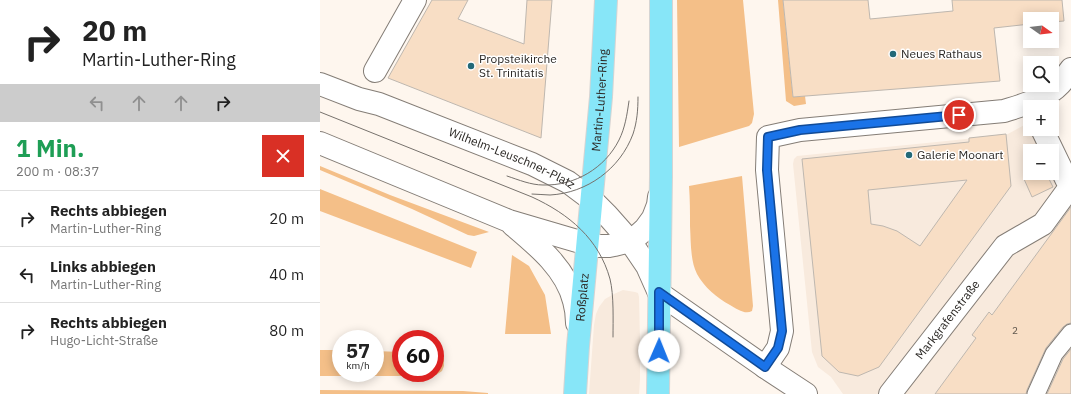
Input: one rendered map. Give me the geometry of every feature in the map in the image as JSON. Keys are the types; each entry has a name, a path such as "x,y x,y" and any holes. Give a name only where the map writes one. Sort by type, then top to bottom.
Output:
{"main road":[{"name":"Martin-Luther-Ring","path":"592,200 601,97 606,0"},
{"path":"658,394 661,176 661,0"},
{"name":"Roßplatz","path":"575,394 578,346 592,200"}],"street":[{"path":"375,71 415,0"},
{"path":"1038,100 1052,92 1071,69"},
{"name":"Wilhelm-Leuschner-Platz","path":"320,84 359,99 379,104 532,164 568,182 592,200 630,241 648,266 659,292"},
{"path":"765,367 778,348 782,331 767,178 768,137 800,130 1004,111 1023,107"},
{"path":"1046,136 1071,187"},
{"path":"320,143 509,221 594,246 609,246 630,241 645,229 653,218 659,200 661,176"},
{"name":"Markgrafenstraße","path":"890,394 1005,246 1043,224 1071,187"},
{"path":"509,221 553,262 563,276 574,301 578,346"},
{"path":"659,292 806,394"},
{"path":"1036,394 1054,354 1071,333"}],"shaded area":[{"path":"677,0 743,0 754,114 752,123 749,126 679,147"},
{"path":"778,0 783,0 793,97 805,96 806,104 794,106 786,101"},
{"path":"1023,126 1023,136 1046,136 1050,144 1023,144 1023,180 1059,180 1059,162 1071,186 1071,394 843,394 831,377 818,367 812,352 793,164 794,159 797,156 1006,135"},
{"path":"320,166 390,195 489,232 474,236 468,235 412,209 320,170"},
{"path":"742,176 753,306 752,311 749,312 738,310 720,299 707,288 697,274 693,263 691,250 689,186"},
{"path":"320,189 477,252 471,268 320,211"},
{"path":"512,255 529,266 545,295 551,334 505,334"},
{"path":"623,290 638,293 639,297 639,394 589,394 596,314 605,299"},
{"path":"320,350 332,350 332,376 320,376"},
{"path":"384,351 392,352 392,376 384,376"},
{"path":"320,390 463,391 488,394 320,394"}],"building":[{"name":"Propsteikirche St. Trinitatis","path":"432,0 468,0 458,19 524,44 527,0 552,0 541,138 388,78"},
{"name":"Neues Rathaus","path":"783,0 868,0 870,19 953,11 952,0 1062,0 1064,21 1059,21 1059,12 1023,12 1023,25 994,28 1000,81 793,97"},
{"path":"1006,134 1011,186 879,367 858,376 839,372 822,356 802,159 969,142 969,138","holes":["967,180 920,246 897,231 871,224 868,190"]},
{"path":"1024,180 1050,180 1053,187 1032,197"},
{"path":"1071,207 1071,323 1063,327 1046,348 1026,394 935,394 976,338 972,335 989,312 992,315"},
{"path":"1071,349 1071,394 1047,394 1063,359"}],"tram line":[{"path":"532,194 550,195 577,190 600,177 611,168 620,158 633,134 637,116 638,97"},
{"path":"507,176 538,185 555,185 577,179 588,173 606,159 619,140 627,116 629,101"},
{"path":"320,112 532,197 558,211 570,220 581,229 590,240 605,265 610,279 612,293 613,337"}],"place":[{"name":"Neues Rathaus","path":"893,54"},
{"name":"Propsteikirche St. Trinitatis","path":"471,66"},
{"name":"Galerie Moonart","path":"909,155"}],"route":[{"path":"659,351 659,292 765,367 778,348 782,331 769,200 767,170 768,137 800,130 959,115"}]}
